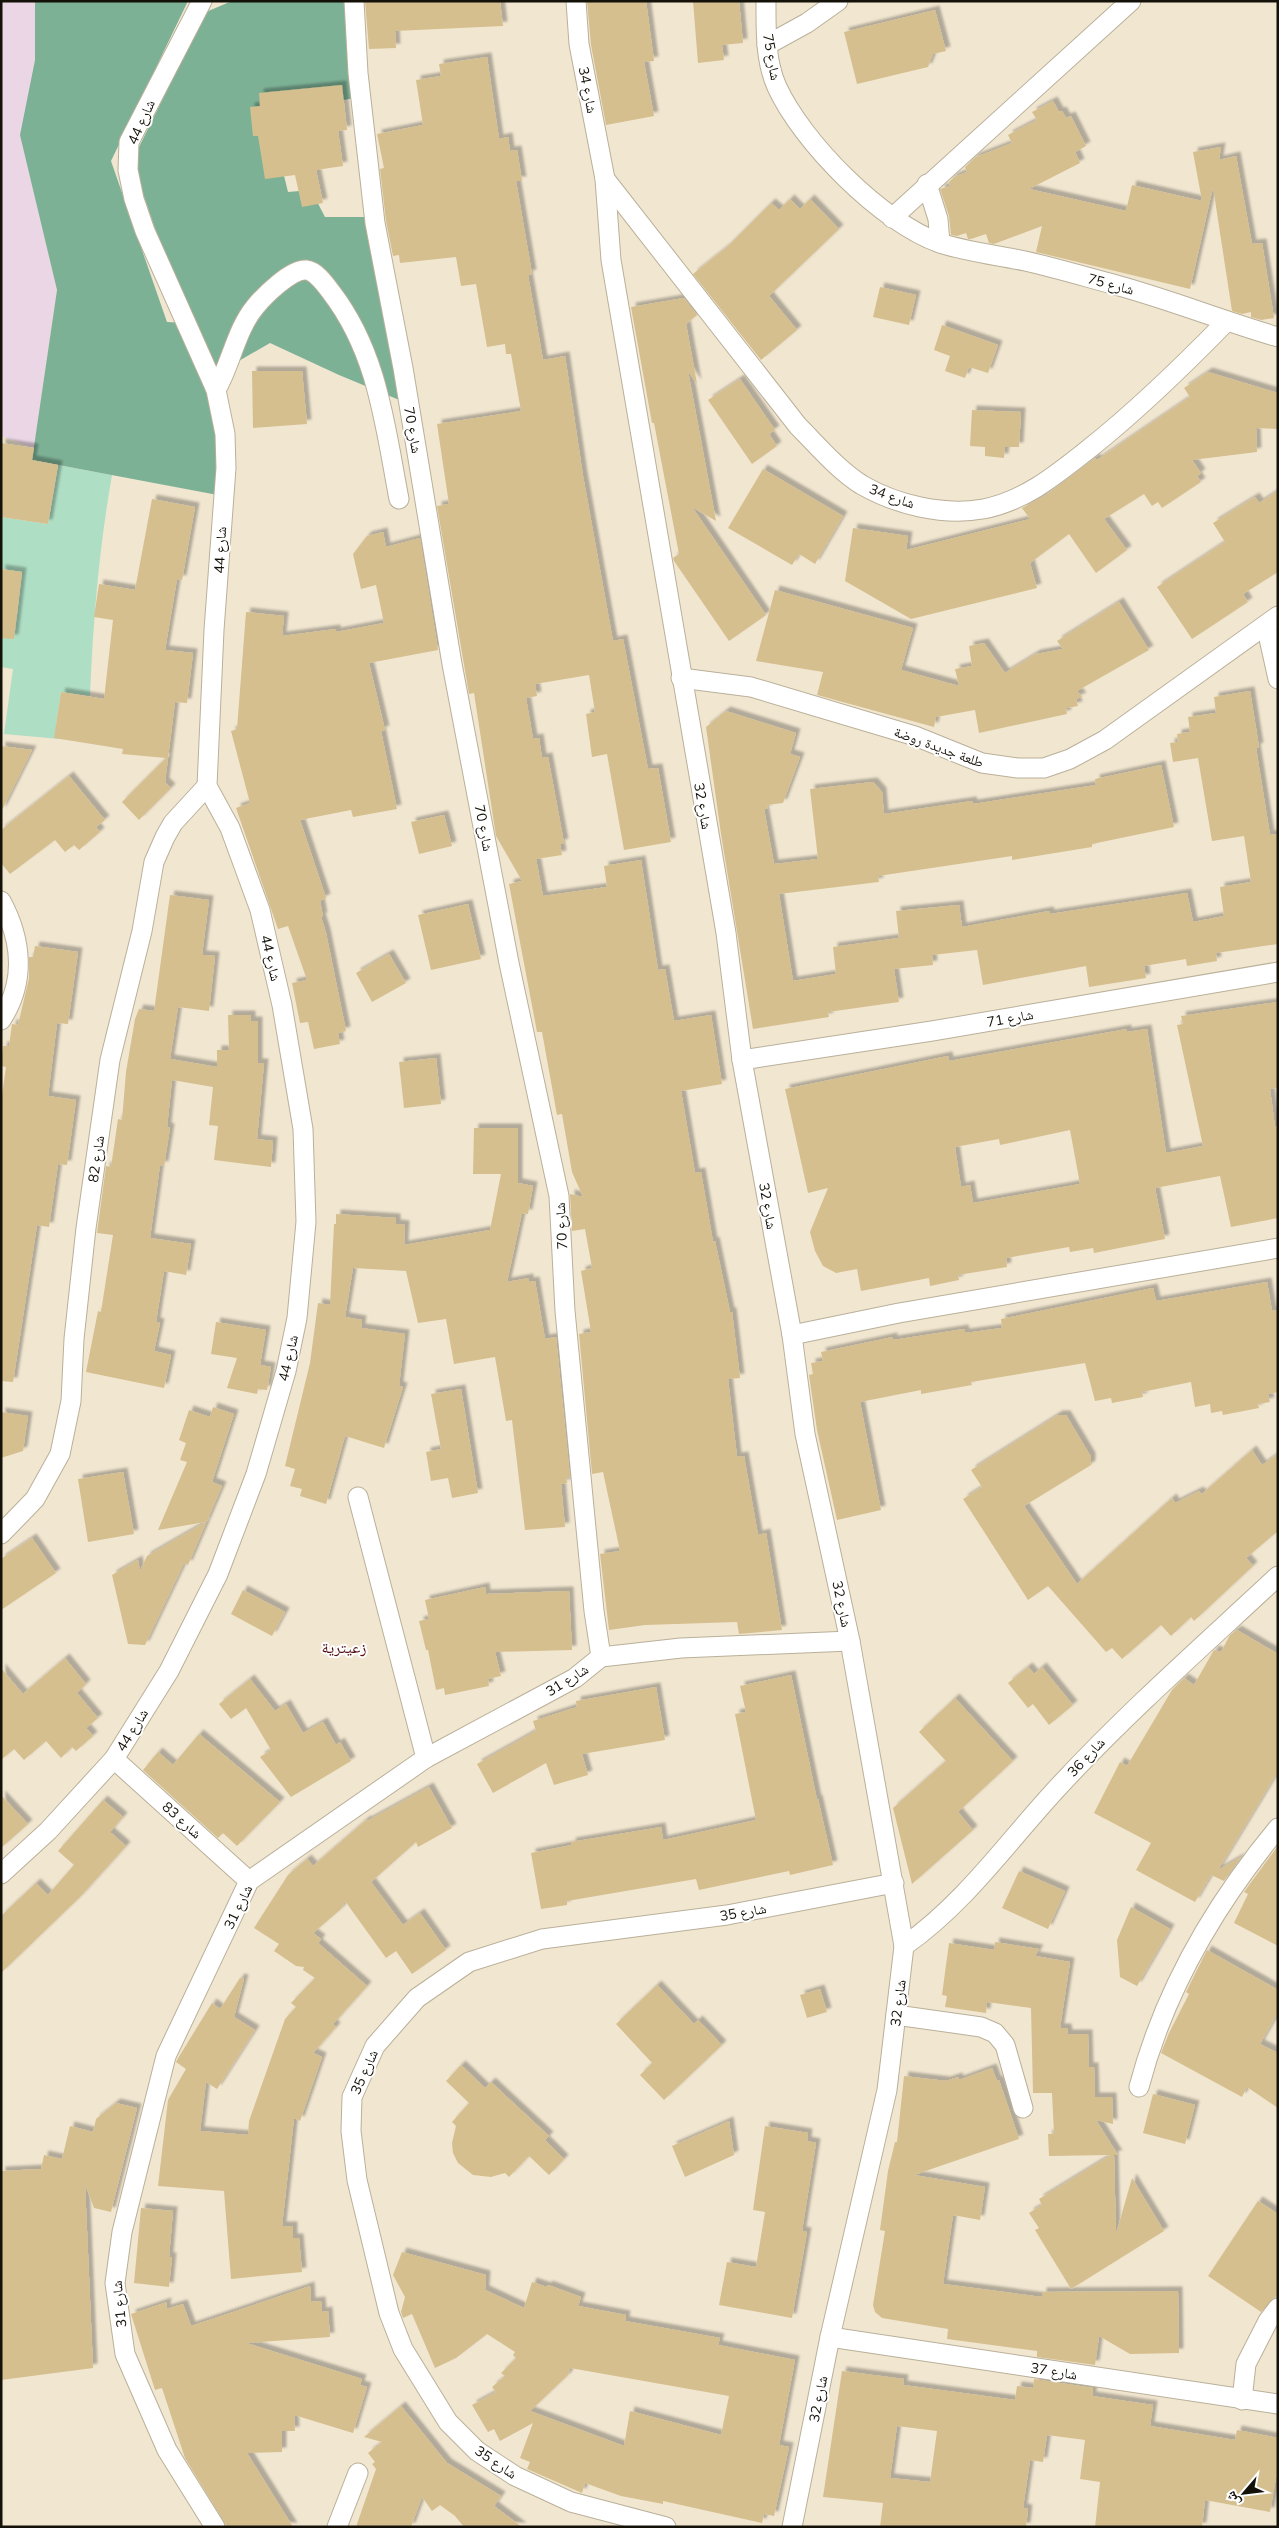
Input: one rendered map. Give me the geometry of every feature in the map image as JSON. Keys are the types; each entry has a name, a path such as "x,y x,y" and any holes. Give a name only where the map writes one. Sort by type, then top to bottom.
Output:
{"street":[{"name":"شارع 44","path":"1,1874 48,1832 114,1759 169,1671 218,1574 256,1474 286,1371 297,1318 305,1232 303,1129 282,1005 256,901 230,828 207,786 221,515 226,468 226,434 216,390 145,231 134,199 128,170 129,142 202,1"},
{"name":"شارع 70","path":"354,1 358,74 376,223 403,368 452,664 509,963 559,1196 565,1311 594,1611 601,1657"},
{"name":"شارع 34","path":"576,1 579,44 604,179 611,260 681,678"},
{"name":"شارع 75","path":"766,1 767,46 776,85 794,118 829,162 892,218 940,243 1028,262 1168,299 1226,322 1278,337"},
{"path":"767,46 838,1"},
{"path":"892,218 927,184 1131,1"},
{"name":"شارع 34","path":"604,179 798,426 832,460 861,484 883,495 917,506 951,511 983,509 1010,501 1042,486 1180,370 1226,322"},
{"path":"927,184 938,218 940,243"},
{"path":"216,390 229,365 247,319 255,307 288,276 304,270 311,271 328,287 348,313 363,343 379,393 399,499"},
{"path":"1272,621 1278,679"},
{"name":"طلعة جديدة روضة","path":"681,678 751,688 915,736 982,764 1018,768 1044,768 1070,759 1105,740 1272,621"},
{"name":"شارع 32","path":"681,678 726,933 742,1060 792,1335 805,1434 850,1641 904,1946 887,2090 830,2336 792,2527"},
{"name":"شارع 82","path":"1,1534 36,1499 60,1454 71,1401 74,1339 86,1228 110,1060 142,931 154,862 165,836 173,824 207,786"},
{"path":"1,901 12,921 16,936 19,966 16,988 8,1010 1,1020"},
{"name":"شارع 71","path":"742,1060 932,1031 1278,972"},
{"path":"792,1335 927,1308 1278,1248"},
{"path":"358,1497 426,1758"},
{"name":"شارع 36","path":"904,1946 956,1904 1038,1808 1111,1731 1278,1576"},
{"name":"شارع 31","path":"215,2527 167,2450 125,2354 115,2283 122,2232 166,2056 249,1881 426,1758 574,1678 601,1657 681,1648 850,1641"},
{"name":"شارع 83","path":"114,1759 249,1881"},
{"path":"1138,2087 1150,2044 1180,1974 1232,1889 1278,1828"},
{"name":"شارع 35","path":"666,2527 571,2502 515,2476 477,2451 448,2422 403,2349 389,2313 358,2180 351,2131 352,2097 375,2046 417,1998 469,1962 542,1939 727,1915 894,1883"},
{"path":"896,2014 981,2028 995,2033 1005,2045 1024,2108"},
{"path":"1242,2400 1246,2364 1268,2321 1278,2308"},
{"name":"شارع 37","path":"830,2336 1278,2404"},
{"path":"337,2527 358,2473"}],"shaded area":[{"path":"1,1 35,1 35,60 21,135 57,290 34,448 1,436"}],"green space":[{"path":"35,1 188,1 111,161 167,322 187,323 132,161 206,12 232,1 352,1 361,97 296,108 277,147 288,192 311,190 325,217 368,217 409,404 339,375 270,343 218,373 223,496 32,460 57,290 20,135 35,60"},
{"path":"58,465 112,475 97,585 90,696 61,692 56,725 63,727 60,739 4,734 13,669 1,667 1,613 17,615 22,572 1,569 1,517 48,524"}],"building":[{"path":"365,1 500,1 503,26 395,31 396,48 369,49"},
{"path":"587,1 646,1 654,61 644,62 654,116 606,125 591,45"},
{"path":"693,1 739,1 743,43 722,45 724,60 698,63"},
{"path":"935,10 946,51 933,54 928,67 857,84 844,32"},
{"path":"487,57 499,139 508,137 510,151 517,150 522,181 516,181 532,274 528,275 543,360 565,356 583,476 613,641 623,639 648,769 658,768 671,842 624,850 607,754 592,757 586,714 595,712 589,675 535,684 537,696 526,698 533,739 539,738 542,758 548,757 564,843 560,844 562,855 536,859 543,896 607,887 604,866 641,860 658,970 665,969 674,1021 711,1015 722,1084 681,1091 695,1173 701,1172 713,1242 715,1241 730,1312 732,1312 740,1378 728,1379 737,1457 744,1456 758,1535 766,1533 782,1630 739,1634 737,1622 645,1625 609,1630 600,1554 620,1551 603,1472 592,1474 579,1334 591,1332 581,1271 592,1268 585,1229 572,1231 570,1194 583,1197 572,1172 562,1114 557,1115 542,1032 537,1032 509,884 522,881 496,836 474,693 469,694 437,506 449,504 437,424 521,411 511,354 506,354 505,344 487,347 476,284 461,286 456,257 400,263 399,255 393,256 386,221 380,169 384,168 377,134 423,125 416,80 441,76 439,64"},
{"path":"342,85 347,130 338,131 343,166 316,170 323,203 302,207 295,175 265,179 258,136 253,136 250,107 260,106 259,93"},
{"path":"1053,101 1059,112 1062,111 1066,118 1071,116 1086,146 1075,152 1080,163 1029,189 1126,211 1132,185 1202,201 1193,152 1221,147 1219,160 1236,156 1252,244 1262,243 1274,318 1261,320 1251,317 1251,312 1242,314 1232,311 1213,187 1190,289 1036,252 1042,226 994,244 989,243 986,234 971,239 968,239 966,233 957,236 951,235 949,216 940,189 950,186 949,182 954,177 967,172 965,167 976,157 1012,143 1008,135 1037,120 1032,112"},
{"path":"790,199 800,209 810,199 839,229 769,296 797,330 761,360 693,274 727,247 771,203 779,210"},
{"path":"880,287 916,295 909,325 873,317"},
{"path":"684,298 697,315 686,324 697,384 688,371 716,521 692,507 766,615 729,641 673,558 679,554 654,423 652,423 631,307"},
{"path":"942,325 998,345 988,373 969,367 965,378 945,371 950,356 934,350"},
{"path":"252,371 302,371 307,424 253,428"},
{"path":"1208,372 1278,393 1278,429 1256,428 1257,452 1192,460 1201,473 1197,476 1201,482 1162,508 1158,502 1152,506 1144,494 1104,519 1127,550 1096,573 1069,534 1030,563 1037,588 911,619 845,581 853,528 908,536 906,550 1030,519 1022,508 1046,495 1095,458 1097,460 1190,397 1184,388"},
{"path":"740,379 775,430 769,434 777,446 752,464 708,400"},
{"path":"972,410 1021,412 1019,447 1005,447 1004,458 985,456 985,447 970,446"},
{"path":"1,443 34,448 32,460 58,465 48,524 1,517"},
{"path":"763,469 843,516 815,564 799,554 792,565 728,528"},
{"path":"1278,491 1278,572 1243,594 1248,602 1192,639 1157,587 1225,542 1213,523 1255,497 1259,503"},
{"path":"152,499 195,507 182,580 177,579 165,650 193,653 187,703 175,702 165,782 171,788 139,820 122,802 166,758 122,754 123,749 54,738 61,692 104,699 113,620 94,617 99,584 135,590"},
{"path":"383,532 386,547 420,538 438,650 369,663 385,730 381,731 397,809 353,817 351,810 300,820 326,898 320,901 323,917 321,917 346,1031 338,1033 340,1044 314,1049 308,1022 300,1023 292,983 307,980 288,926 278,929 236,808 250,803 231,731 237,729 246,612 284,616 282,636 336,629 336,632 384,623 376,585 361,589 353,554 367,536"},
{"path":"1,569 22,572 14,639 1,638"},
{"path":"775,590 913,628 901,670 959,686 955,669 972,666 969,646 984,643 1005,673 1036,654 1063,649 1057,641 1119,602 1149,650 1077,691 1082,697 1076,699 1078,706 1066,708 1067,714 979,733 975,710 936,717 934,727 817,695 823,672 756,661"},
{"path":"1250,691 1259,747 1256,748 1270,835 1278,834 1278,944 1216,953 1217,961 1187,966 1186,959 1144,966 1146,978 1089,987 1086,966 983,985 977,950 932,955 933,965 894,969 899,1002 828,1012 829,1017 753,1029 721,834 706,727 726,711 796,733 790,754 800,757 783,803 767,805 768,809 764,809 774,864 818,859 810,789 873,782 882,792 884,814 972,801 973,804 1096,785 1095,779 1161,765 1174,827 1092,844 1092,847 1012,860 1012,856 878,876 879,882 779,894 793,981 836,974 833,947 899,938 896,911 959,905 962,927 1049,911 1050,914 1187,893 1193,922 1224,916 1220,887 1251,882 1244,836 1212,841 1198,758 1173,762 1170,743 1178,742 1177,734 1190,732 1188,717 1216,713 1214,697"},
{"path":"1,746 32,750 1,812"},
{"path":"69,776 105,820 96,827 100,832 79,850 74,845 65,852 55,840 10,874 1,863 1,830"},
{"path":"444,815 452,846 419,854 411,822"},
{"path":"170,895 209,900 202,955 215,956 209,1011 178,1007 170,1059 217,1067 217,1050 229,1050 228,1015 251,1015 251,1021 258,1021 258,1063 264,1063 257,1139 273,1141 271,1167 214,1160 218,1126 209,1125 213,1087 172,1080 167,1127 170,1128 164,1166 160,1165 150,1238 191,1244 186,1275 164,1271 156,1322 160,1323 154,1351 171,1355 164,1388 86,1372 98,1311 101,1312 113,1235 97,1233 106,1166 111,1167 118,1119 122,1120 126,1072 135,1019 139,1009 154,1011"},
{"path":"468,904 481,959 431,970 418,915"},
{"path":"35,946 78,952 68,1024 57,1023 48,1096 76,1100 67,1165 58,1164 49,1227 37,1225 13,1382 1,1381 1,1103 6,1067 1,1066 1,1062 3,1046 9,1046 12,1024 18,1025 29,978 29,957 33,957"},
{"path":"389,954 406,983 372,1002 356,973"},
{"path":"1278,1002 1278,1088 1270,1089 1275,1127 1278,1126 1278,1218 1231,1227 1220,1176 1155,1188 1165,1239 1094,1253 1093,1248 1070,1252 1069,1247 1006,1258 1007,1267 958,1275 959,1280 930,1286 929,1278 861,1291 857,1269 836,1273 823,1266 815,1251 810,1232 828,1188 808,1193 785,1089 948,1056 949,1061 1127,1029 1127,1032 1147,1029 1166,1153 1203,1146 1177,1025 1183,1024 1181,1016","holes":["1070,1130 1080,1184 973,1203 970,1185 961,1187 955,1147 999,1139 1000,1145"]},
{"path":"436,1058 441,1104 404,1108 399,1062"},
{"path":"474,1128 518,1128 518,1183 533,1186 528,1214 522,1213 507,1282 529,1278 529,1282 535,1281 545,1339 556,1337 570,1477 566,1478 567,1483 561,1484 565,1527 525,1530 512,1420 506,1421 495,1357 454,1364 446,1319 418,1323 406,1271 353,1268 345,1317 362,1320 361,1328 405,1334 399,1386 403,1387 384,1448 345,1436 326,1504 300,1496 302,1489 290,1486 295,1469 285,1466 310,1363 318,1303 330,1305 336,1214 396,1218 396,1224 405,1225 404,1245 490,1230 501,1174 473,1174"},
{"path":"1267,1282 1272,1311 1278,1310 1278,1392 1268,1394 1270,1402 1258,1404 1259,1408 1223,1415 1222,1411 1211,1413 1210,1404 1195,1407 1191,1382 1142,1392 1143,1397 1112,1403 1111,1398 1095,1401 1085,1363 971,1382 972,1385 921,1394 921,1390 860,1402 881,1510 837,1520 817,1430 809,1375 813,1374 811,1363 823,1361 821,1352 893,1337 893,1340 964,1329 965,1333 1002,1328 1001,1319 1153,1288 1156,1301"},
{"path":"216,1322 266,1330 260,1365 271,1367 267,1390 258,1389 257,1394 227,1388 237,1358 211,1354"},
{"path":"461,1389 478,1493 452,1498 448,1478 431,1481 426,1452 441,1449 431,1394"},
{"path":"213,1407 234,1414 212,1482 222,1486 188,1565 184,1563 145,1645 128,1644 112,1575 138,1560 140,1571 147,1556 206,1522 158,1530 187,1462 180,1460 186,1443 179,1440 189,1410 210,1417"},
{"path":"1,1412 28,1416 23,1451 1,1458"},
{"path":"1058,1415 1066,1415 1091,1457 1091,1465 1024,1506 1077,1584 1172,1498 1175,1503 1199,1491 1202,1494 1252,1450 1262,1465 1278,1454 1278,1531 1246,1558 1253,1566 1194,1621 1191,1617 1171,1636 1161,1625 1122,1659 1112,1648 1106,1652 1048,1586 1028,1600 963,1499 982,1487 971,1470"},
{"path":"123,1472 134,1534 88,1542 78,1479"},
{"path":"32,1538 56,1573 1,1610 1,1559"},
{"path":"485,1587 486,1594 569,1591 572,1650 495,1652 501,1676 488,1679 489,1686 445,1695 444,1688 436,1690 428,1650 426,1650 419,1621 429,1619 425,1600"},
{"path":"243,1590 285,1612 272,1636 231,1614"},
{"path":"1237,1630 1278,1654 1278,1771 1218,1870 1241,1857 1224,1881 1211,1875 1195,1902 1136,1870 1151,1843 1094,1813 1120,1762 1127,1766 1172,1690 1184,1678 1194,1685 1214,1650 1221,1652 1230,1635"},
{"path":"65,1658 86,1684 77,1693 98,1718 86,1728 93,1736 76,1751 72,1747 61,1758 46,1741 24,1760 14,1749 1,1760 1,1668 23,1694"},
{"path":"1028,1667 1034,1674 1042,1667 1073,1705 1049,1725 1033,1704 1028,1708 1008,1683"},
{"path":"791,1675 817,1800 833,1865 790,1875 789,1871 699,1890 696,1879 567,1901 567,1905 541,1909 531,1853 572,1845 571,1842 661,1827 663,1840 756,1820 735,1714 746,1712 740,1686"},
{"path":"250,1679 275,1711 286,1704 303,1733 323,1722 336,1745 340,1742 351,1761 291,1797 260,1757 271,1750 246,1708 231,1719 219,1704"},
{"path":"656,1687 665,1740 582,1754 588,1775 554,1785 546,1763 493,1793 477,1764 536,1731 533,1721 577,1707 576,1701"},
{"path":"955,1698 1013,1761 958,1812 973,1830 912,1884 893,1808 946,1761 919,1732"},
{"path":"199,1734 280,1802 237,1846 223,1833 218,1838 143,1770 158,1752 173,1765"},
{"path":"429,1787 452,1828 418,1847 416,1842 371,1882 403,1925 420,1913 446,1950 412,1974 396,1951 386,1958 345,1901 341,1909 313,1933 321,1939 318,1943 367,1986 333,2024 336,2027 313,2053 322,2057 300,2121 294,2118 282,2226 293,2226 293,2238 299,2238 302,2272 231,2279 224,2191 158,2186 168,2100 186,2069 176,2062 212,2003 220,2009 240,1978 244,1979 234,2017 255,2030 217,2089 206,2082 200,2131 248,2135 249,2121 285,2019 296,2007 291,2003 315,1978 303,1970 304,1967 296,1966 274,1951 279,1944 254,1928 288,1875 307,1859 313,1866 366,1820"},
{"path":"1,1795 28,1824 1,1848"},
{"path":"103,1800 123,1817 110,1832 126,1846 80,1897 1,1973 1,1916 36,1883 48,1895 74,1865 58,1851"},
{"path":"1278,1846 1278,1946 1234,1923 1248,1894 1244,1892"},
{"path":"1019,1871 1065,1891 1048,1929 1002,1908"},
{"path":"1131,1907 1170,1929 1137,1986 1120,1977 1117,1940"},
{"path":"995,1942 1039,1949 1035,1956 1070,1962 1060,2028 1067,2028 1068,2034 1088,2034 1089,2067 1094,2067 1095,2097 1112,2097 1113,2124 1096,2120 1118,2155 1114,2155 1116,2234 1132,2178 1164,2231 1071,2289 1035,2230 1039,2228 1029,2213 1042,2205 1039,2199 1111,2155 1049,2156 1048,2134 1054,2134 1052,2093 1033,2093 1031,2008 987,2002 986,2013 945,2007 947,1996 942,1995 949,1943 994,1950"},
{"path":"1207,1950 1278,1990 1278,2012 1260,2044 1278,2053 1278,2108 1247,2087 1242,2097 1161,2053 1189,1994 1186,1992"},
{"path":"657,1985 694,2024 698,2020 722,2045 664,2100 640,2075 652,2063 616,2024"},
{"path":"820,1989 827,2012 807,2018 800,1995"},
{"path":"461,2065 485,2088 491,2082 549,2136 545,2140 564,2159 549,2175 529,2156 509,2177 505,2173 491,2177 473,2175 458,2163 453,2153 452,2143 456,2126 452,2122 469,2103 446,2081"},
{"path":"992,2068 997,2081 999,2080 1019,2139 914,2175 985,2187 980,2220 953,2215 943,2284 1042,2297 1042,2292 1178,2291 1179,2353 1130,2354 1099,2336 1095,2365 1037,2357 1037,2351 947,2339 948,2329 882,2318 875,2312 873,2305 885,2231 880,2230 888,2171 895,2142 897,2142 904,2076 946,2081 958,2077 959,2080"},
{"path":"1153,2094 1195,2105 1185,2144 1143,2133"},
{"path":"116,2103 137,2108 111,2212 94,2208 85,2184 93,2368 1,2380 1,2171 41,2169 44,2155 62,2159 70,2126 93,2132 96,2119"},
{"path":"729,2121 734,2155 685,2177 672,2146"},
{"path":"765,2126 808,2133 807,2141 816,2143 802,2231 807,2232 792,2318 719,2305 727,2262 756,2267 765,2212 753,2210"},
{"path":"1258,2201 1278,2214 1278,2294 1261,2312 1208,2276"},
{"path":"141,2208 173,2211 169,2257 172,2257 169,2287 134,2283"},
{"path":"402,2252 486,2275 485,2290 524,2308 532,2282 547,2287 548,2285 581,2297 578,2306 626,2315 625,2321 720,2338 718,2345 795,2360 779,2445 789,2447 774,2516 764,2514 762,2523 663,2501 663,2504 621,2496 585,2483 582,2493 527,2469 530,2462 520,2458 533,2423 500,2441 494,2429 488,2432 472,2405 496,2392 492,2387 505,2376 501,2373 516,2358 513,2355 515,2352 487,2334 456,2358 435,2368 412,2314 403,2318 401,2312 405,2297 393,2275","holes":["570,2368 729,2396 721,2435 630,2411 624,2446 530,2411 568,2375"]},
{"path":"310,2286 311,2302 321,2301 322,2312 328,2311 330,2337 246,2343 362,2379 360,2385 367,2387 353,2433 294,2415 295,2431 282,2431 282,2452 247,2453 293,2527 227,2527 185,2458 162,2388 155,2390 131,2314 167,2302 166,2309 183,2304 191,2326"},
{"path":"842,2371 904,2379 903,2385 1015,2400 1017,2386 1033,2388 1034,2379 1093,2388 1092,2396 1153,2405 1150,2426 1235,2440 1237,2430 1278,2438 1278,2466 1270,2512 1205,2500 1202,2527 1095,2527 1100,2482 1080,2479 1085,2440 1047,2435 1043,2462 1030,2460 1023,2508 1028,2509 1026,2527 880,2527 883,2503 823,2497","holes":["897,2426 937,2431 930,2482 890,2478"]},
{"path":"401,2406 447,2463 501,2496 494,2506 522,2527 464,2527 455,2516 440,2505 432,2511 422,2497 411,2527 356,2527 376,2469 372,2464 375,2462 368,2453 382,2442 364,2437"}],"district":[{"name":"زعيترية","path":"344,1647"}]}
